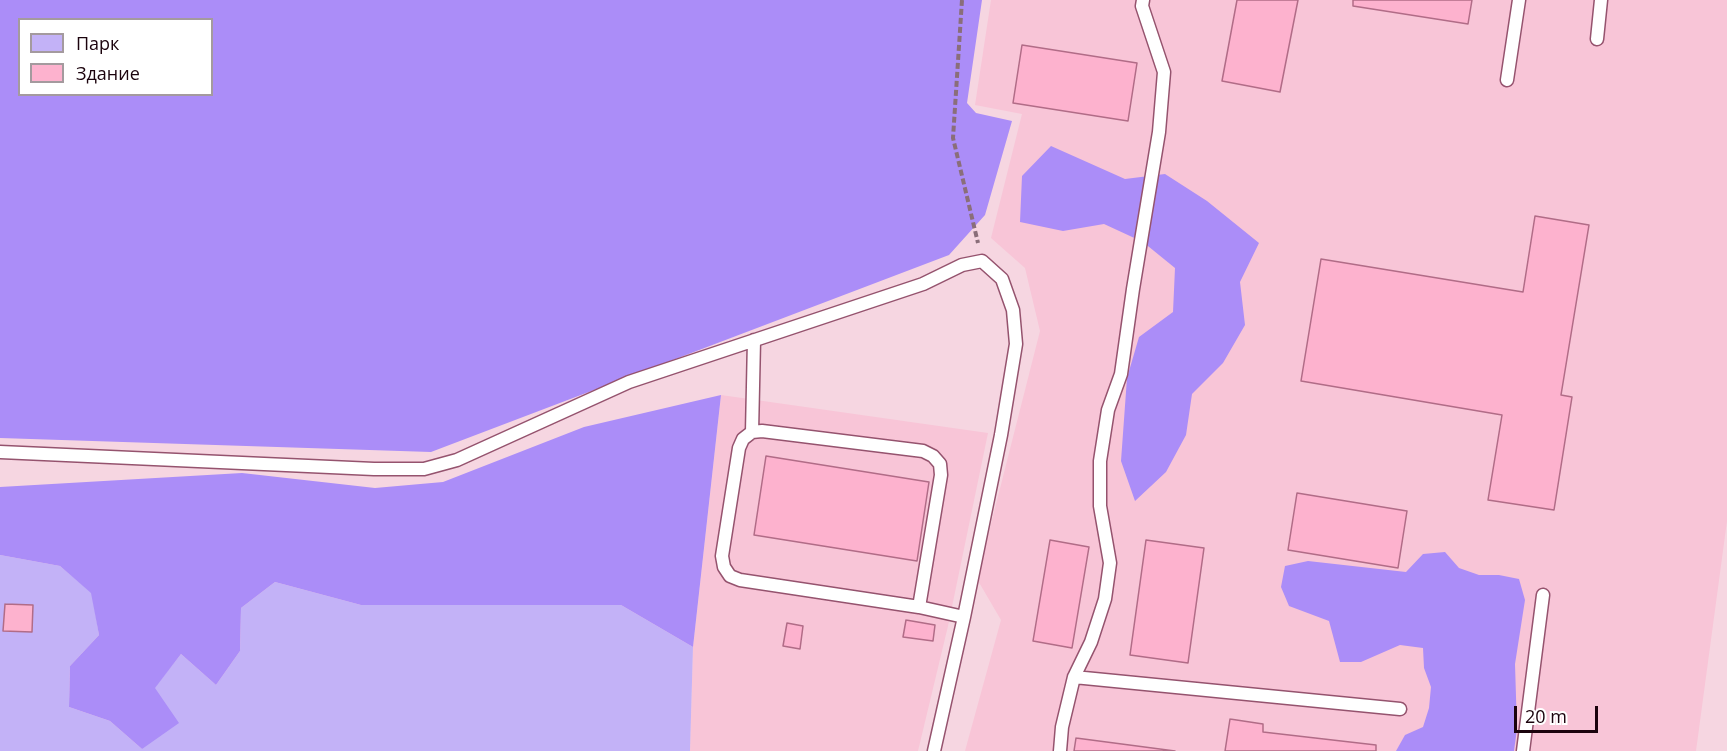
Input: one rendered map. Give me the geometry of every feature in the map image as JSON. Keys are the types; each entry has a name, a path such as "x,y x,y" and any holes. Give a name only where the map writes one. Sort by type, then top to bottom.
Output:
{"lane":[{"path":"1060,751 1062,727 1074,677 1091,642 1105,599 1110,563 1100,506 1100,461 1108,410 1121,374 1159,132 1164,72 1142,6 1143,0"},
{"path":"1507,80 1519,0"},
{"path":"1597,39 1601,0"},
{"path":"0,452 374,469 424,469 457,460 628,382 923,284 963,265 982,261 1002,279 1013,310 1016,344 1001,435 934,751"},
{"path":"752,432 754,340"},
{"path":"919,607 941,475 940,464 933,456 923,451 762,431 752,432 743,439 735,470 722,556 724,567 730,576 740,580 919,607 964,617"},
{"path":"1523,751 1543,595"},
{"path":"1074,677 1400,710"}],"path":[{"path":"962,0 953,138 982,261"}],"shaded area":[{"path":"0,0 982,0 967,103 976,113 1012,121 985,215 949,255 431,452 0,438"},
{"path":"991,0 1727,0 1727,521 1696,751 965,751 1001,620 977,579 1040,331 1025,268 991,238 1022,114 975,105"},
{"path":"1051,146 1125,179 1165,174 1207,201 1259,243 1240,282 1245,325 1223,363 1192,394 1186,435 1166,472 1135,501 1121,461 1127,378 1139,337 1173,312 1175,268 1143,242 1104,224 1063,231 1020,222 1022,176"},
{"path":"721,395 988,433 948,626 918,751 690,751 693,647"},
{"path":"721,395 693,647 621,605 361,605 275,582 241,608 240,651 216,685 181,654 155,688 179,723 142,749 110,721 69,707 70,666 99,635 91,593 60,566 0,555 0,487 242,473 375,488 443,482 584,427"},
{"path":"1445,552 1459,568 1479,575 1499,575 1519,579 1525,600 1515,664 1517,729 1514,751 1396,751 1405,735 1423,727 1429,708 1431,687 1424,668 1423,648 1400,645 1361,662 1340,662 1329,621 1289,606 1281,587 1285,566 1308,561 1406,572 1423,554"}],"green space":[{"path":"0,555 60,566 92,593 99,635 70,666 69,707 110,721 142,749 154,688 181,654 216,685 240,651 241,608 275,582 361,605 621,605 693,647 690,751 0,751"}],"building":[{"path":"1237,0 1298,0 1280,92 1222,81"},
{"path":"1353,0 1472,0 1468,24 1353,6"},
{"path":"1022,45 1137,63 1128,121 1013,103"},
{"path":"1535,216 1589,225 1561,395 1572,397 1554,510 1488,500 1502,415 1301,381 1321,259 1523,292"},
{"path":"766,456 929,482 917,561 754,535"},
{"path":"1297,493 1407,511 1398,568 1288,550"},
{"path":"1050,540 1089,547 1072,648 1033,641"},
{"path":"1146,540 1204,548 1188,663 1130,655"},
{"path":"5,604 33,605 32,632 3,631"},
{"path":"906,620 935,625 933,641 903,637"},
{"path":"787,623 803,626 800,649 783,646"},
{"path":"1230,719 1263,724 1263,732 1376,745 1376,751 1225,751"},
{"path":"1076,738 1175,751 1074,751"}]}
